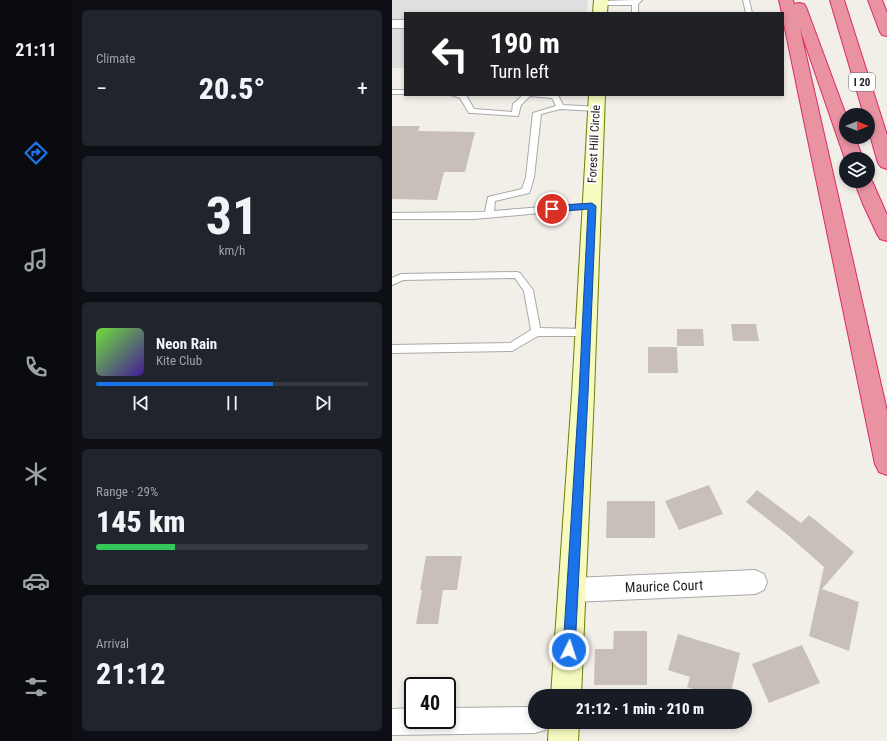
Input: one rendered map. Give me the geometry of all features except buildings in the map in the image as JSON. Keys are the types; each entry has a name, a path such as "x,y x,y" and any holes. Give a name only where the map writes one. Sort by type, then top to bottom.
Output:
{"highway":[{"path":"786,0 887,464"},
{"path":"796,0 851,152"},
{"name":"I 20","path":"837,0 887,163"},
{"path":"875,0 887,32"},
{"path":"866,188 887,234"}],"street":[{"path":"392,24 404,24"},
{"name":"Forest Hill Circle","path":"566,689 586,333 596,102"},
{"name":"Maurice Court","path":"573,590 755,582"},
{"path":"392,722 528,720"},
{"path":"563,741 564,729"}],"lane":[{"path":"746,0 749,12"},
{"path":"601,5 637,1 635,12"},
{"path":"392,92 404,92"},
{"path":"463,96 472,111 516,114 517,104 527,96"},
{"path":"555,96 560,106"},
{"path":"489,214 491,199 526,191 530,178 537,113 560,106 596,102"},
{"path":"392,216 489,214 592,206"},
{"path":"392,282 401,277 517,275 528,290 536,332"},
{"path":"392,349 512,347 536,332 586,333"}],"shaded area":[{"path":"392,0 588,0 587,12 404,12 404,68 392,68"}],"route":[{"path":"552,209 592,206 569,650"}]}
